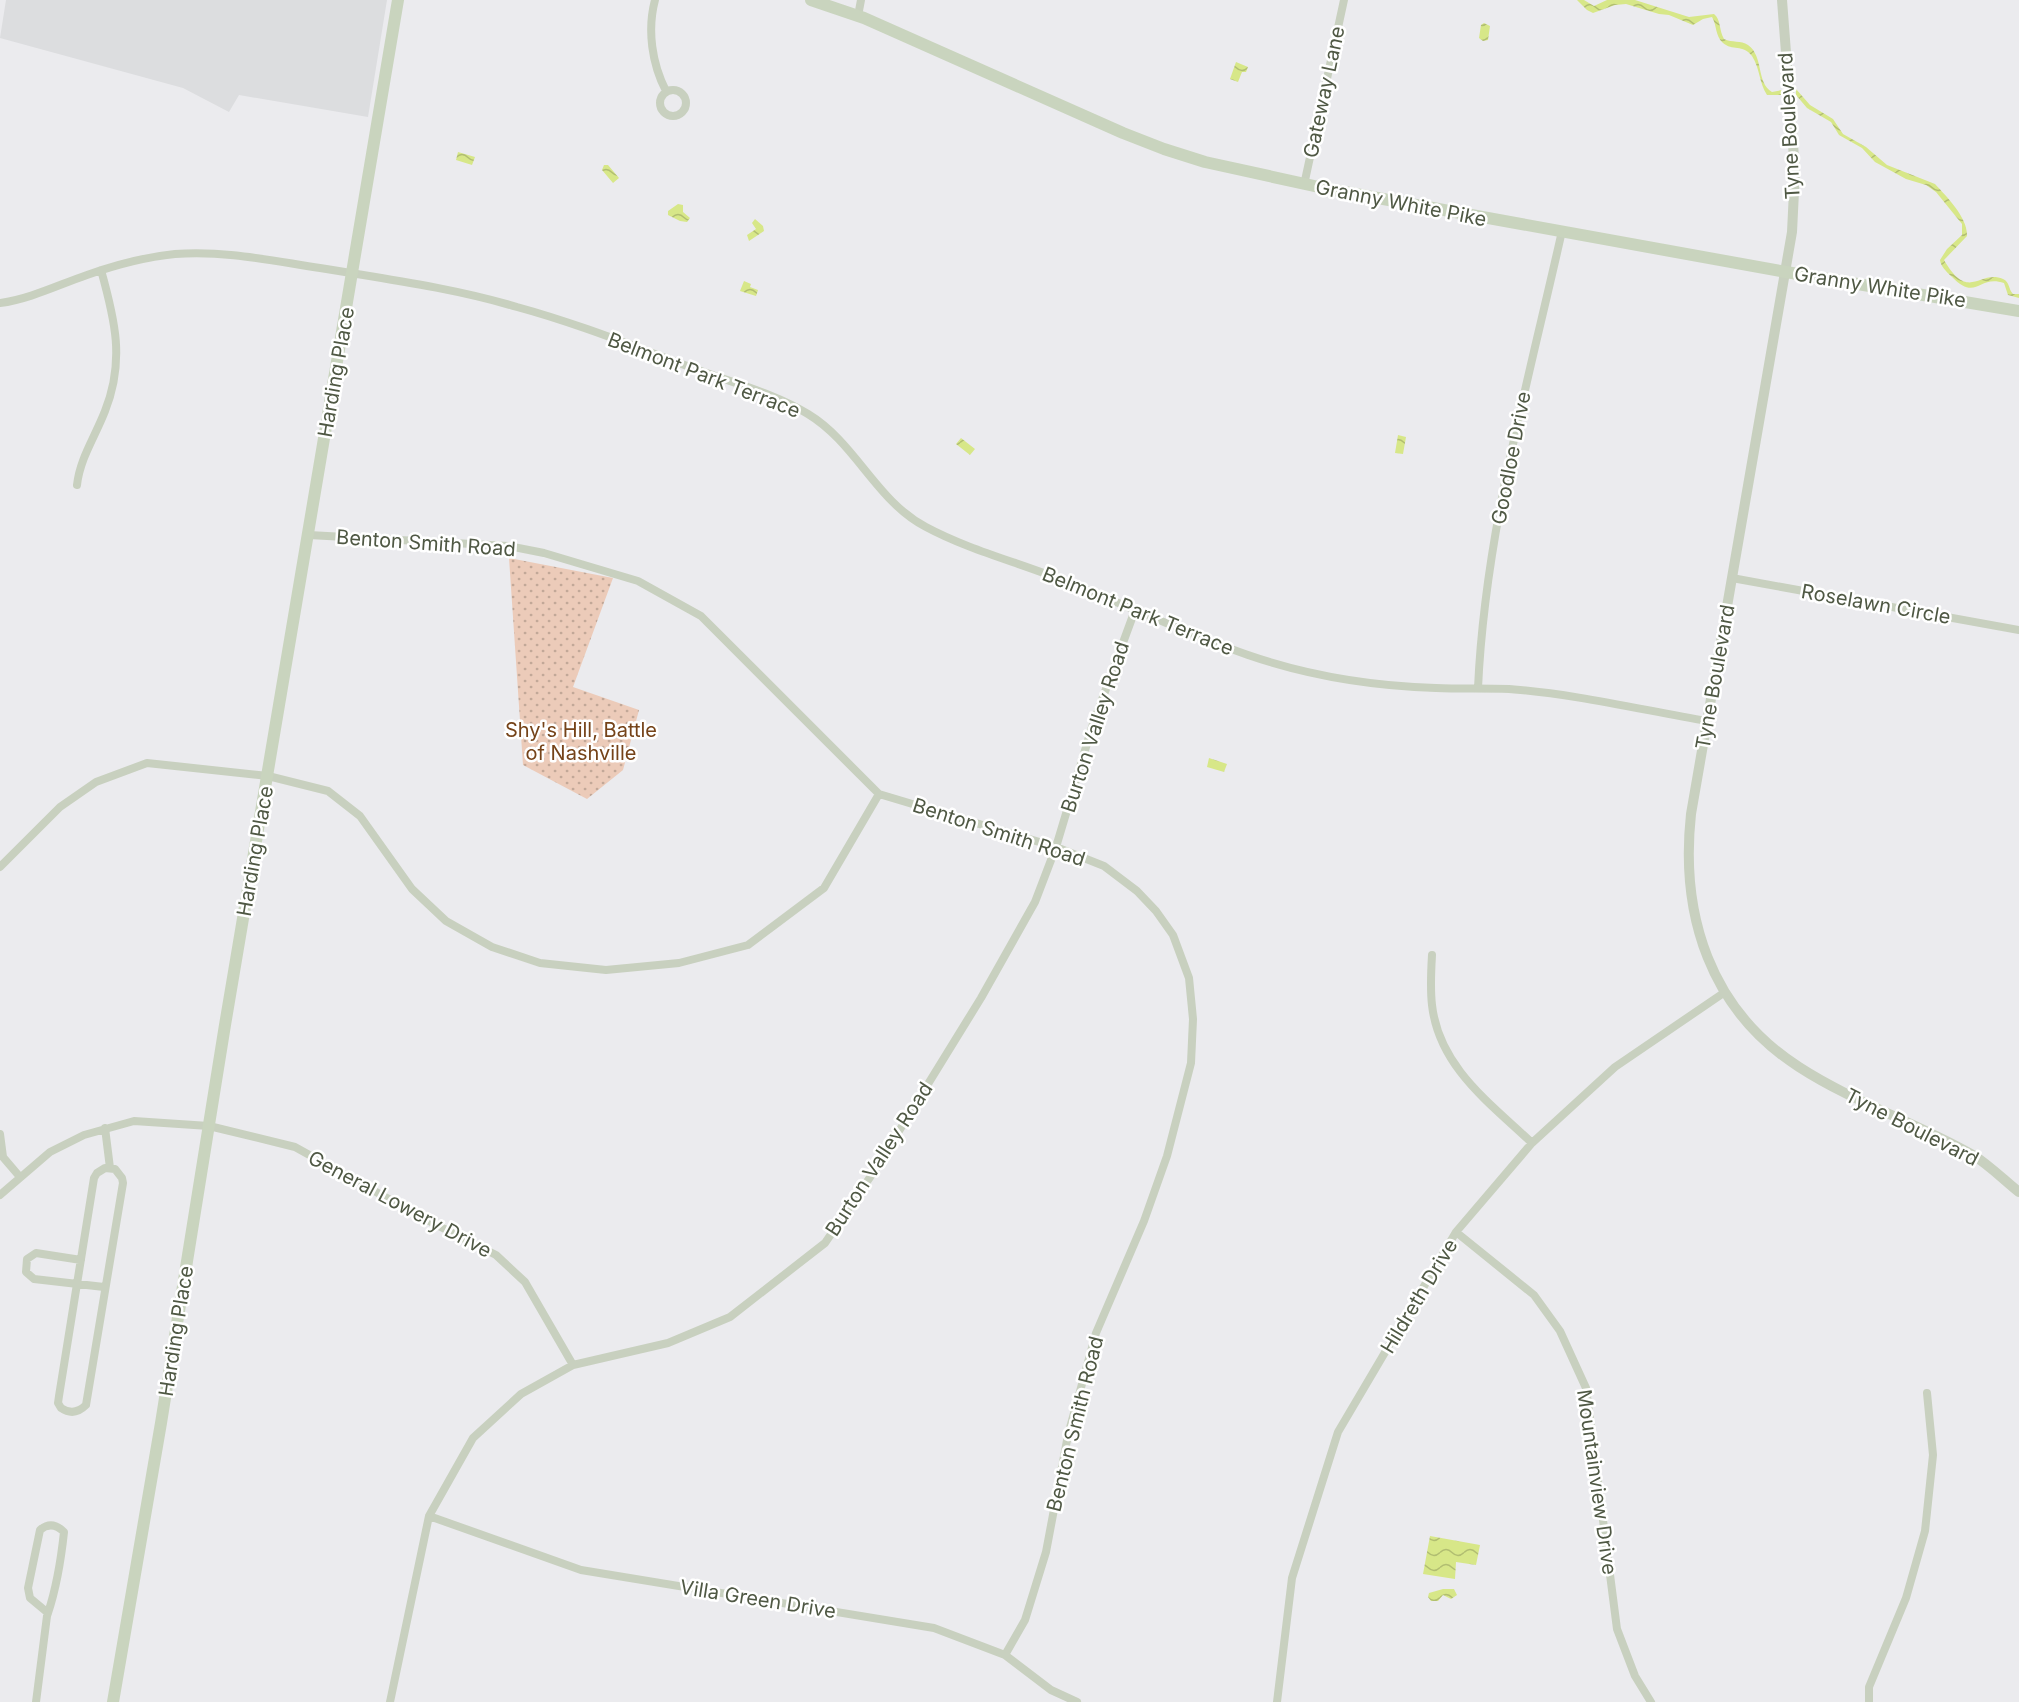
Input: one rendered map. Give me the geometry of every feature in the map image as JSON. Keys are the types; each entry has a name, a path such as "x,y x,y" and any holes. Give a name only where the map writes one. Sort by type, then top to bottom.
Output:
{"main road":[{"name":"Harding Place","path":"112,1702 165,1400 398,0"},
{"name":"Granny White Pike","path":"811,0 858,15 1164,150 1228,168 1304,185 1786,272 2019,311"}],"street":[{"path":"655,0 652,17 652,44 657,69 666,91"},
{"path":"858,15 861,0"},
{"name":"Gateway Lane","path":"1304,185 1344,0"},
{"name":"Tyne Boulevard","path":"1782,0 1796,182 1792,232 1691,814 1688,870 1695,920 1708,958 1725,992 1753,1029 1798,1067 1974,1156 2019,1192"},
{"name":"Goodloe Drive","path":"1478,688 1484,614 1515,426 1562,231"},
{"name":"Belmont Park Terrace","path":"0,303 31,296 101,270 152,257 213,253 433,287 518,307 779,400 800,410 829,428 885,494 900,509 922,525 963,544 1050,575 1243,653 1302,672 1395,686 1510,690 1574,698 1707,721"},
{"path":"77,485 85,454 109,399 116,364 117,347 113,317 101,270"},
{"name":"Benton Smith Road","path":"309,535 508,546 544,553 638,581 701,616 879,794 1056,847 1104,866 1144,898 1173,935 1189,978 1193,1019 1191,1064 1165,1162 1144,1221 1096,1333 1068,1435 1046,1552 1025,1620 1005,1655"},
{"name":"Roselawn Circle","path":"1732,578 2019,630"},
{"name":"Burton Valley Road","path":"390,1702 429,1516 473,1438 521,1394 573,1365 667,1344 730,1317 825,1243 875,1170 981,998 1035,902 1056,847 1092,728 1135,610"},
{"path":"0,867 60,807 96,782 147,763 268,776 328,791 360,816 412,889 446,921 492,947 540,963 606,970 679,963 748,945 824,888 879,794"},
{"path":"1432,955 1432,1006 1448,1056 1468,1084 1532,1143"},
{"name":"Hildreth Drive","path":"1277,1702 1292,1578 1338,1432 1456,1232 1532,1143 1615,1067 1725,992"},
{"name":"General Lowery Drive","path":"0,1195 50,1152 84,1134 134,1121 209,1126 295,1147 423,1218 496,1254 525,1281 573,1365"},
{"path":"105,1128 110,1168"},
{"path":"0,1134 3,1157 20,1177"},
{"path":"110,1168 119,1173 123,1183 86,1405 73,1412 65,1411 58,1403 94,1178 100,1170 110,1168"},
{"name":"Mountainview Drive","path":"1456,1232 1534,1295 1560,1331 1586,1388 1617,1629 1635,1676 1651,1702"},
{"path":"81,1260 36,1253 27,1259 26,1272 29,1277 104,1287"},
{"path":"1869,1702 1869,1687 1906,1598 1925,1531 1933,1455 1927,1393"},
{"name":"Villa Green Drive","path":"429,1516 581,1570 934,1628 1005,1655 1051,1690 1077,1702"},
{"path":"36,1702 48,1613 58,1578 64,1532 52,1525 40,1530 28,1588 30,1598 48,1613"}],"shaded area":[{"path":"6,0 387,0 368,117 239,95 229,112 183,88 0,38"}],"green space":[{"name":"Shy's Hill, Battle of Nashville","path":"509,558 613,578 573,687 639,710 623,770 587,799 523,765"}],"water":[{"path":"1577,0 1584,0 1594,6 1607,0 1635,0 1689,17 1714,14 1718,19 1724,39 1748,45 1756,56 1767,88 1772,92 1782,90 1782,95 1767,95 1752,56 1745,50 1723,43 1712,17 1693,25 1669,15 1626,4 1615,5 1593,13"},
{"path":"1484,23 1490,26 1488,40 1483,41 1479,38 1481,25"},
{"path":"1236,62 1248,67 1246,72 1242,72 1238,82 1230,79"},
{"path":"1796,89 1810,105 1833,119 1843,134 1866,147 1887,165 1935,184 1951,201 1964,222 1967,236 1944,260 1960,280 1974,282 1995,277 2003,279 2013,294 2019,294 2019,298 2008,295 2004,283 1988,282 1972,288 1960,284 1951,276 1940,260 1947,249 1962,235 1962,224 1936,192 1926,185 1906,179 1875,162 1862,148 1839,135 1831,122 1807,108 1796,95"},
{"path":"458,152 475,157 472,165 456,160"},
{"path":"604,165 608,165 619,178 613,183 602,170"},
{"path":"678,204 683,205 683,212 690,218 687,222 668,215 668,211"},
{"path":"755,219 763,226 764,231 749,241 747,235 756,229 752,223"},
{"path":"744,281 751,284 750,287 758,290 756,296 740,291"},
{"path":"1398,435 1406,437 1403,454 1395,453"},
{"path":"961,438 975,449 970,455 956,444"},
{"path":"1209,758 1227,764 1224,772 1207,767"},
{"path":"1430,1536 1480,1545 1476,1565 1456,1562 1455,1579 1423,1574"},
{"path":"1454,1589 1457,1595 1451,1599 1443,1595 1438,1601 1431,1601 1428,1597 1429,1593"}]}
